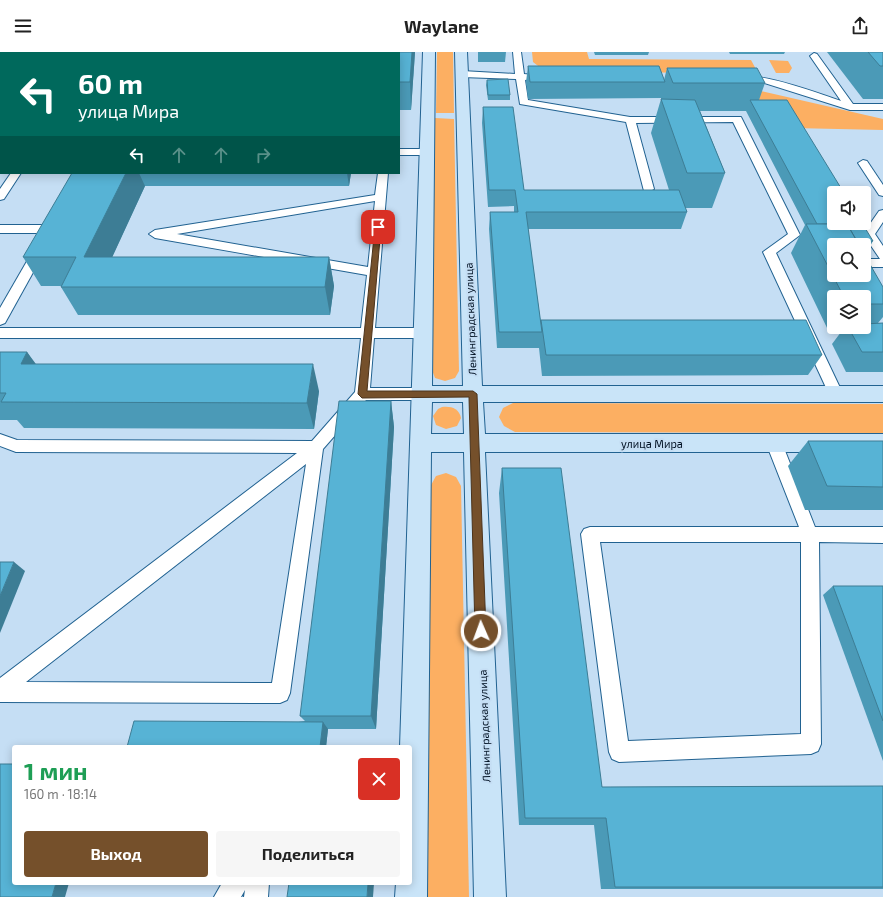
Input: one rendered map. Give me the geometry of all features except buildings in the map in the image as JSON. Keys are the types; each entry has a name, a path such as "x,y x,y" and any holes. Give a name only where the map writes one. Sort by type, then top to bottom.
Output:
{"street":[{"path":"412,852 429,52"},
{"name":"Ленинградская улица","path":"461,52 490,897"},
{"path":"422,394 883,394"},
{"name":"улица Мира","path":"421,443 883,444"},
{"path":"411,885 411,897"}],"lane":[{"path":"517,52 523,102 630,120 737,119 794,234 769,252 836,394"},
{"path":"814,56 850,107"},
{"path":"462,74 543,77"},
{"path":"731,79 762,79 850,107 883,107"},
{"path":"630,120 648,189"},
{"path":"400,152 427,152"},
{"path":"863,163 883,193"},
{"path":"0,198 15,174"},
{"path":"0,691 316,448 362,394 383,174"},
{"path":"374,272 154,234 381,197"},
{"path":"883,213 869,234 883,256"},
{"path":"0,320 58,217"},
{"path":"0,229 51,229"},
{"path":"871,263 883,263"},
{"path":"0,333 423,333"},
{"path":"362,394 422,394"},
{"path":"0,440 16,446 316,448"},
{"path":"774,443 810,535 811,744 619,752 590,534 810,535 883,535"},
{"path":"0,691 280,694 316,448"},
{"path":"226,897 235,885"},
{"path":"256,897 258,885"}],"shaded area":[{"path":"437,52 453,52 454,113 436,113"},
{"path":"532,52 587,52 589,59 751,60 758,73 546,72 533,62"},
{"path":"769,60 788,61 792,68 789,73 776,73"},
{"path":"730,84 883,119 883,130 793,128 754,111"},
{"path":"435,118 454,119 459,371 455,378 445,381 435,378 432,370"},
{"path":"513,403 883,404 883,433 515,432 504,426 499,417 503,408"},
{"path":"442,407 451,407 458,412 461,418 457,426 446,429 436,425 433,416 438,409"},
{"path":"446,473 456,477 461,486 469,897 426,897 431,485 436,476"}],"route":[{"path":"378,227 362,394 473,394 481,631"}]}
